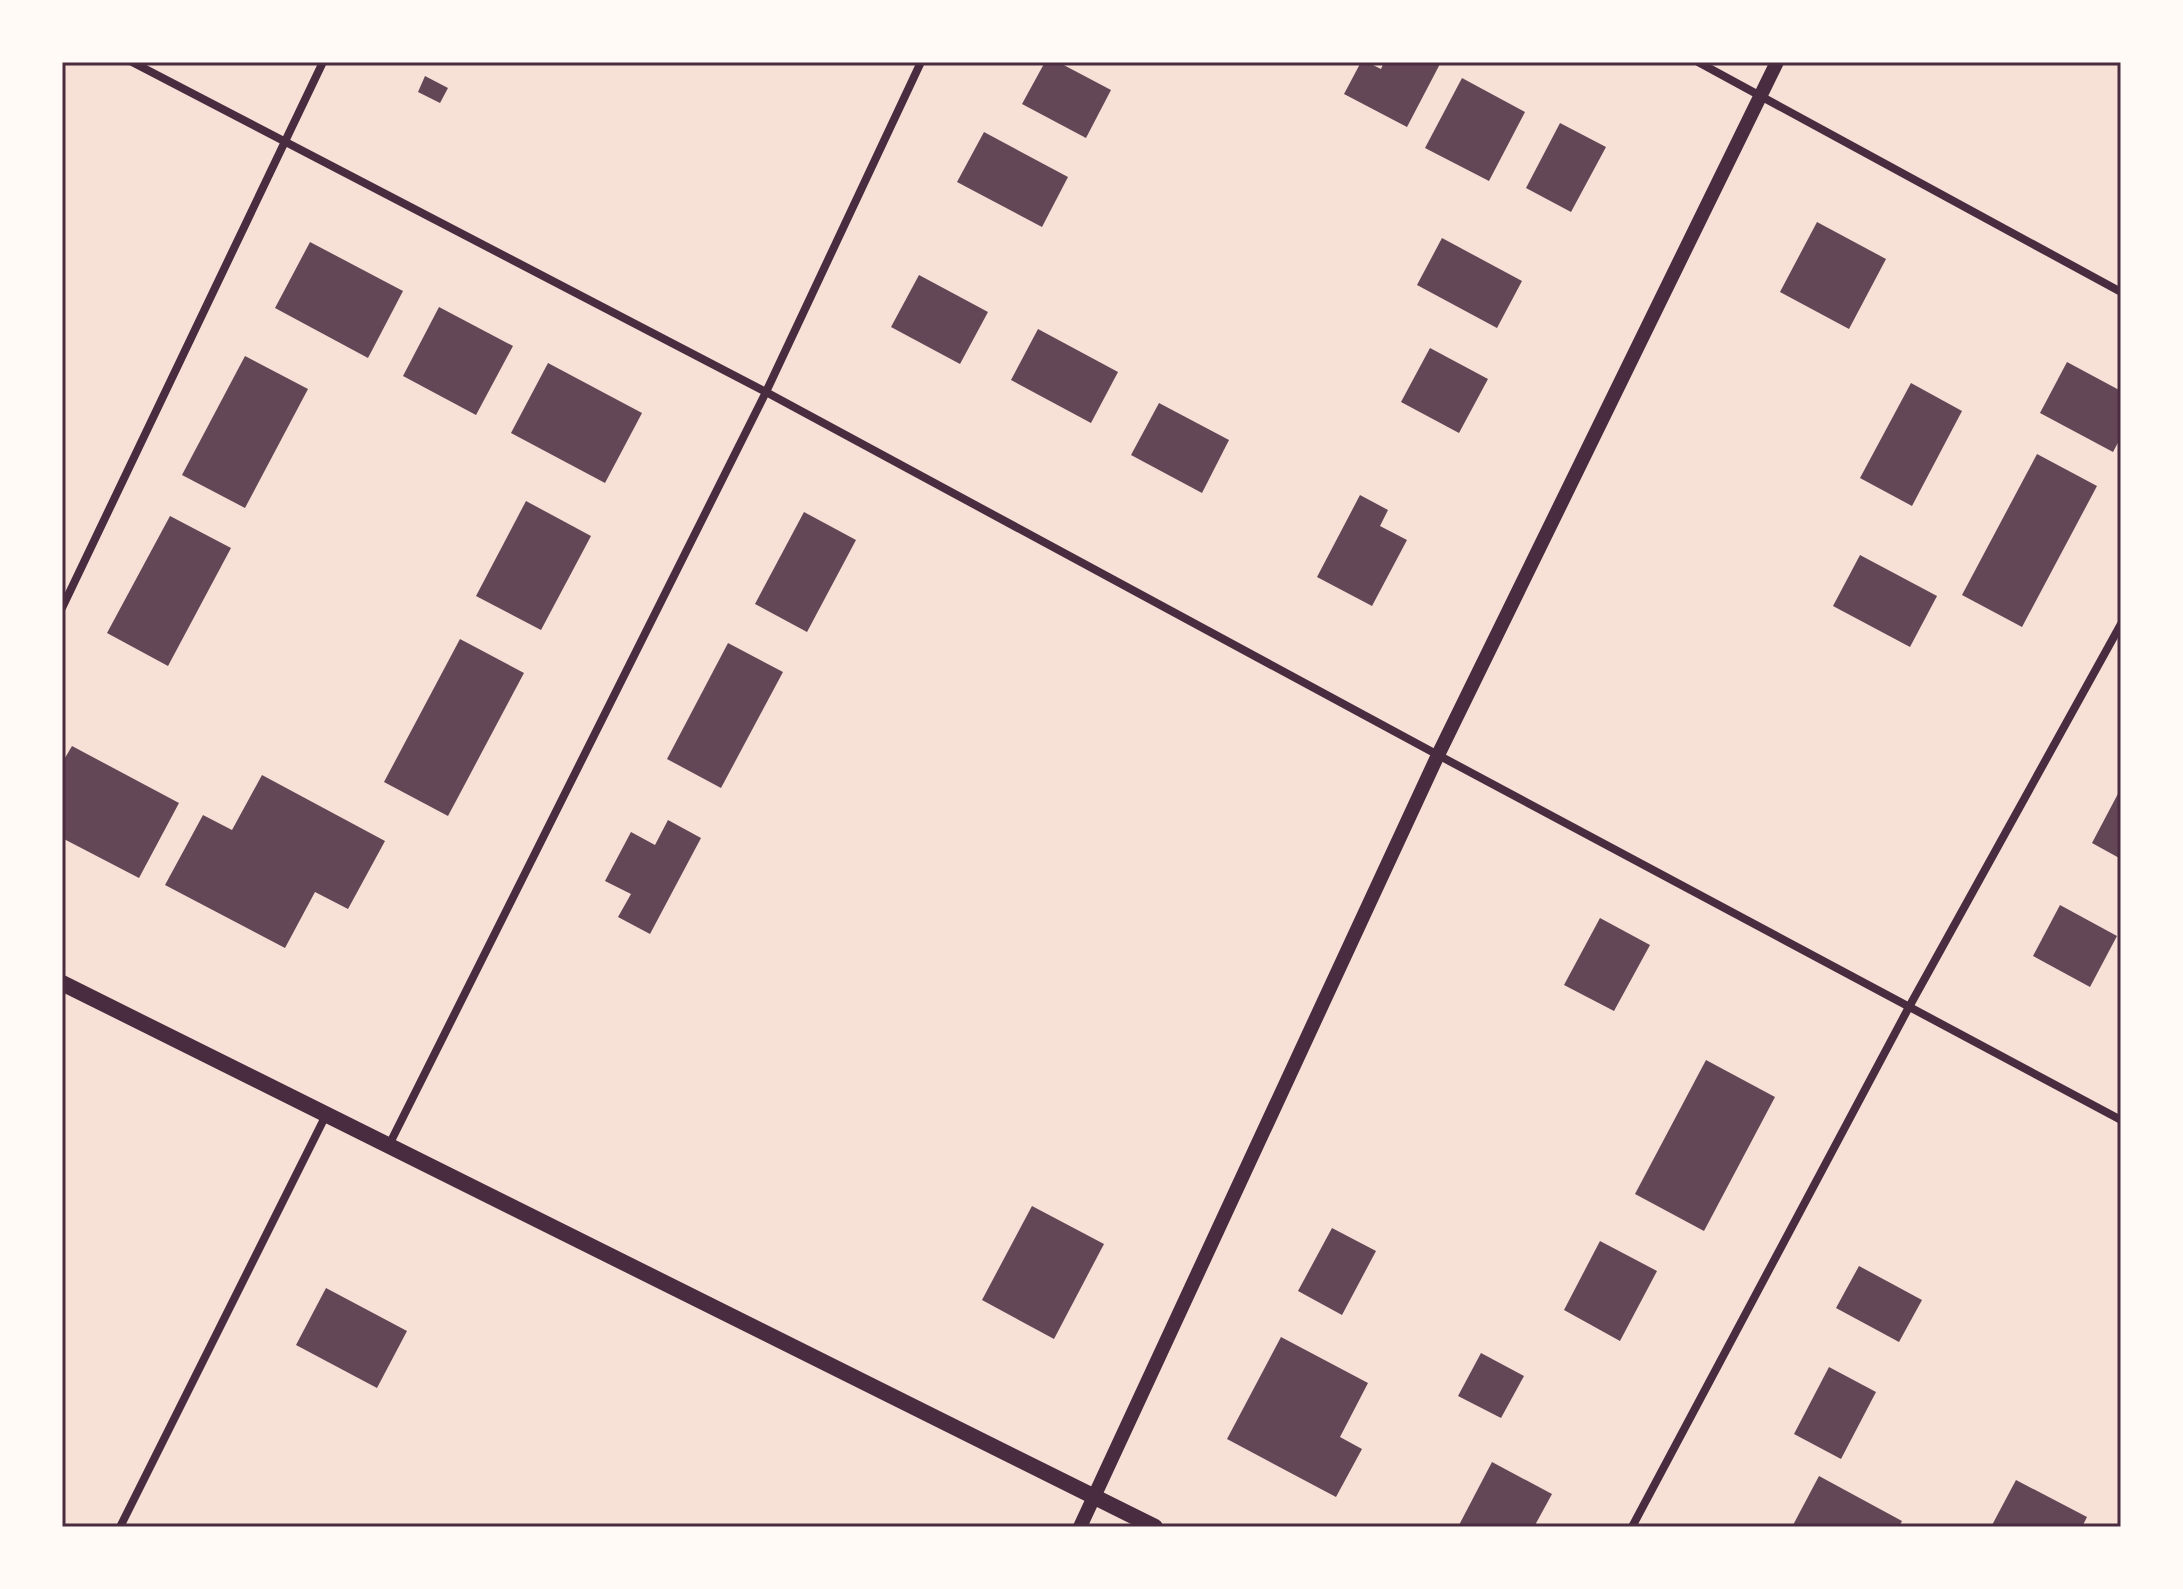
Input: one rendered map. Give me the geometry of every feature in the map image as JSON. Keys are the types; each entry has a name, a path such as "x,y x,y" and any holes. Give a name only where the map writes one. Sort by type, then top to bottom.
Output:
{"main road":[{"path":"62,983 1155,1527"}],"street":[{"path":"132,62 766,392 2121,1120"},
{"path":"62,608 323,62"},
{"path":"389,1145 766,392 921,62"},
{"path":"1698,62 2121,292"},
{"path":"1080,1527 1438,755 1777,62"},
{"path":"1632,1527 1909,1007 2121,624"},
{"path":"120,1527 327,1114"}],"building":[{"path":"1045,62 1058,62 1111,90 1086,138 1022,104"},
{"path":"1361,62 1381,69 1384,62 1441,62 1407,127 1344,94"},
{"path":"425,76 448,88 440,103 418,92"},
{"path":"1462,78 1525,112 1489,181 1425,148"},
{"path":"1560,123 1606,147 1571,212 1526,188"},
{"path":"984,132 1068,177 1042,227 957,182"},
{"path":"1817,222 1886,259 1849,329 1780,292"},
{"path":"1442,238 1522,281 1497,328 1417,285"},
{"path":"310,242 403,291 368,358 275,308"},
{"path":"919,275 988,312 960,364 891,327"},
{"path":"439,307 513,346 476,415 403,376"},
{"path":"1038,329 1118,372 1091,423 1011,380"},
{"path":"1430,348 1488,379 1459,433 1401,402"},
{"path":"245,356 308,389 245,508 182,475"},
{"path":"2067,362 2121,391 2121,437 2113,452 2040,413"},
{"path":"548,363 642,413 605,483 511,433"},
{"path":"1911,383 1962,411 1912,506 1860,478"},
{"path":"1159,403 1229,440 1202,493 1131,455"},
{"path":"2037,454 2097,486 2022,627 1962,595"},
{"path":"1360,495 1388,510 1380,526 1407,540 1372,606 1317,577"},
{"path":"526,501 591,536 541,630 476,596"},
{"path":"804,512 856,540 807,632 755,604"},
{"path":"170,516 231,548 168,666 107,633"},
{"path":"1860,555 1937,596 1910,647 1833,606"},
{"path":"460,639 524,673 448,816 384,782"},
{"path":"728,643 783,672 721,788 667,759"},
{"path":"72,746 179,803 139,878 62,838 62,763"},
{"path":"262,775 385,841 348,909 315,892 285,948 165,885 203,815 232,830"},
{"path":"2121,788 2121,859 2092,843"},
{"path":"668,820 701,838 650,934 618,917 631,894 605,881 631,832 655,845"},
{"path":"2060,905 2117,936 2090,987 2033,956"},
{"path":"1600,918 1650,945 1614,1011 1564,985"},
{"path":"1706,1060 1775,1097 1704,1231 1635,1194"},
{"path":"1032,1206 1104,1244 1054,1339 982,1300"},
{"path":"1332,1228 1376,1251 1342,1315 1298,1291"},
{"path":"1600,1241 1657,1271 1620,1341 1564,1310"},
{"path":"1859,1266 1922,1300 1899,1342 1836,1308"},
{"path":"326,1288 407,1331 377,1388 296,1345"},
{"path":"1281,1337 1368,1383 1340,1437 1362,1449 1336,1497 1227,1439"},
{"path":"1481,1353 1524,1376 1501,1418 1458,1396"},
{"path":"1829,1367 1876,1392 1841,1459 1794,1434"},
{"path":"1492,1462 1552,1494 1534,1527 1458,1527"},
{"path":"1819,1476 1902,1521 1899,1527 1792,1527"},
{"path":"2016,1480 2087,1517 2082,1527 1991,1527"}]}
